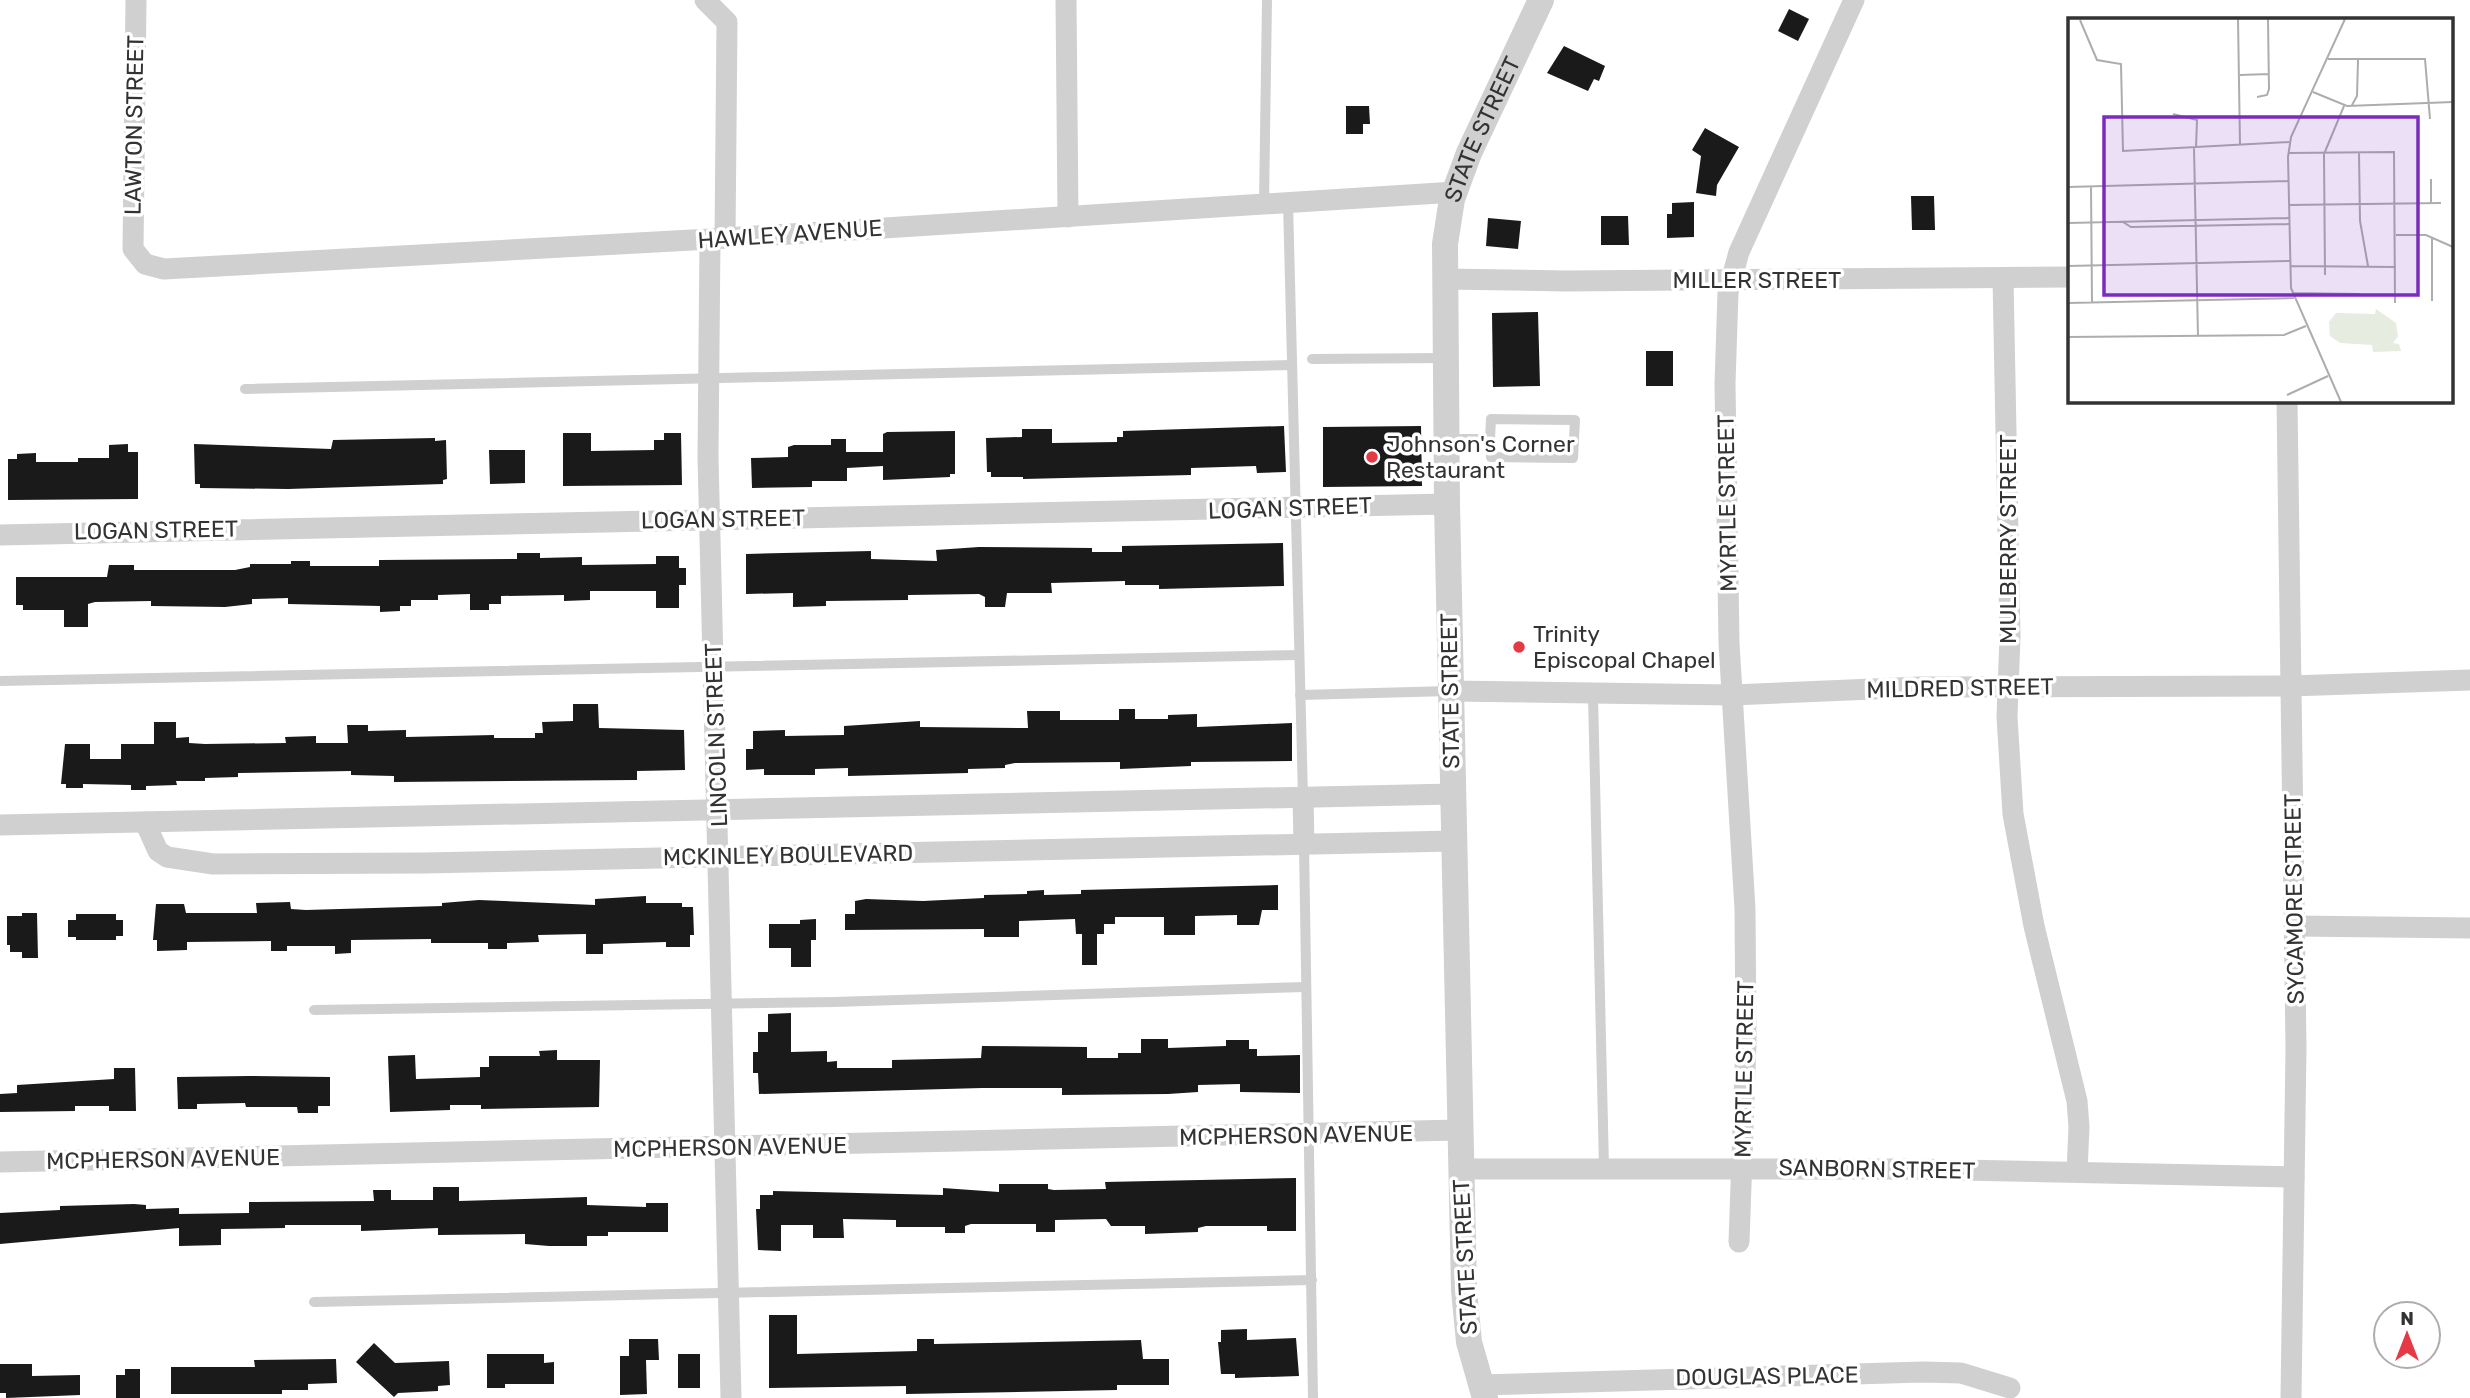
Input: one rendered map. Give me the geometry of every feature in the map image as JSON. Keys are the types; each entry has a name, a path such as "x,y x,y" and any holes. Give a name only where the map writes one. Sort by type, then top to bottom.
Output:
{"street":[{"name":"LAWTON STREET","path":"133,249 136,0"},
{"name":"LINCOLN STREET","path":"705,0 727,22 709,380 731,1398"},
{"path":"1066,0 1068,217"},
{"name":"STATE STREET","path":"1482,1391 1469,1342 1464,1290 1460,1169 1450,691 1445,244 1455,192 1469,153 1541,0"},
{"name":"MYRTLE STREET","path":"1739,1242 1744,1168 1745,909 1732,695 1725,384 1730,280 1739,252 1854,0"},
{"name":"HAWLEY AVENUE","path":"133,249 145,264 164,269 717,239 1455,192"},
{"name":"MILLER STREET","path":"1445,279 2068,277"},
{"name":"MULBERRY STREET","path":"2003,278 2009,506 2010,637 2007,686 2012,800 2019,855 2077,1101 2080,1127 2077,1171"},
{"name":"SYCAMORE STREET","path":"2287,402 2295,926 2291,1398"},
{"name":"LOGAN STREET","path":"0,535 1447,504"},
{"name":"MILDRED STREET","path":"1450,691 1732,695 2007,686 2290,686 2470,680"},
{"name":"MCKINLEY BOULEVARD","path":"0,825 1453,794"},
{"path":"1303,797 1304,845"},
{"name":"MCKINLEY BOULEVARD","path":"145,822 158,851 167,857 213,864 1453,841"},
{"path":"2295,926 2470,928"},
{"name":"MCPHERSON AVENUE","path":"0,1162 1307,1136 1459,1130"},
{"name":"SANBORN STREET","path":"1460,1169 2077,1171 2294,1177"},
{"name":"DOUGLAS PLACE","path":"1482,1391 1923,1372 1961,1373 2010,1388"}],"lane":[{"path":"1264,204 1267,0"},
{"path":"1288,202 1303,797"},
{"path":"1312,359 1445,358"},
{"path":"245,389 1292,365"},
{"path":"1492,419 1575,419 1573,457 1491,457 1490,439 1492,419"},
{"path":"1446,439 1490,439"},
{"path":"0,681 1299,655"},
{"path":"1300,695 1450,691"},
{"path":"1593,695 1604,1168"},
{"path":"1304,845 1313,1398"},
{"path":"314,1010 722,1004 1306,987"},
{"path":"314,1302 1312,1280"}],"building":[{"path":"1789,9 1809,19 1798,41 1778,31"},
{"path":"1564,46 1605,66 1599,81 1594,79 1588,91 1547,73"},
{"path":"1346,106 1369,106 1370,124 1363,124 1363,134 1346,134"},
{"path":"1705,128 1739,147 1717,185 1716,196 1696,193 1701,156 1692,150"},
{"path":"1911,196 1934,196 1935,230 1912,230"},
{"path":"1694,202 1694,237 1667,238 1667,214 1672,214 1672,203"},
{"path":"1601,216 1628,216 1629,245 1601,245"},
{"path":"1488,218 1521,221 1518,249 1486,246"},
{"path":"1538,312 1540,386 1493,387 1492,313"},
{"path":"1646,351 1673,351 1673,386 1646,386"},
{"path":"1284,426 1286,472 1257,473 1256,466 1191,468 1191,475 1023,479 991,477 991,472 987,472 986,438 1022,437 1022,429 1052,429 1052,443 1117,442 1117,437 1123,437 1123,431"},
{"name":"Johnson's Corner Restaurant","path":"1421,426 1422,486 1323,487 1323,427"},
{"path":"955,431 955,474 950,474 950,477 883,480 883,466 847,468 847,481 812,481 812,487 752,488 751,458 788,457 788,447 794,445 831,445 831,439 846,439 846,452 883,452 883,434 887,432"},
{"path":"563,433 591,433 591,451 654,450 654,440 664,440 664,433 681,433 682,485 563,486"},
{"path":"435,438 435,441 446,440 447,479 443,480 443,484 288,489 200,488 200,484 195,484 194,444 331,449 333,440"},
{"path":"128,444 128,452 138,452 138,499 8,500 8,459 17,459 17,454 36,453 36,462 78,462 78,458 109,458 109,445"},
{"path":"489,450 525,450 525,483 490,484"},
{"path":"1283,543 1284,586 1159,589 1159,585 1125,585 1125,581 1051,583 1052,593 1007,593 1005,607 985,607 985,597 979,594 908,595 908,600 826,601 826,606 793,607 793,593 746,594 746,554 871,551 871,559 937,561 936,550 979,547 1092,548 1092,552 1122,552 1122,546"},
{"path":"517,553 540,553 540,558 582,557 582,565 656,564 656,556 679,556 679,568 686,568 686,585 679,585 679,608 656,608 656,591 590,591 590,600 564,601 564,595 501,596 501,604 489,604 489,610 470,610 470,594 438,595 438,600 411,600 411,606 400,606 400,611 380,612 380,606 288,604 288,598 252,599 252,604 225,607 151,606 151,601 95,602 88,604 88,627 64,627 64,610 23,610 23,605 16,605 16,577 107,577 109,565 134,565 134,570 235,570 250,567 250,564 291,564 291,561 310,561 310,566 379,566 379,560 517,559"},
{"path":"573,704 598,704 599,728 684,730 685,770 637,771 637,780 394,782 394,776 351,775 351,771 238,773 238,777 205,778 205,781 176,781 177,785 146,786 146,790 131,790 131,785 83,784 83,788 66,788 66,784 61,784 65,744 90,744 90,759 121,759 121,744 154,744 154,722 176,722 176,738 189,737 189,743 205,744 286,743 285,737 316,736 316,743 348,743 347,725 368,725 368,731 406,730 406,737 494,735 494,738 535,738 535,733 543,733 542,722 573,721"},
{"path":"1119,709 1135,709 1135,719 1168,719 1168,715 1197,714 1197,727 1292,723 1292,761 1191,762 1191,766 1120,769 1120,762 1015,763 1005,765 1005,768 968,769 968,773 848,776 848,768 815,769 815,775 764,775 764,769 746,770 746,749 753,749 753,731 785,730 785,736 844,735 844,726 920,721 920,727 1028,728 1027,711 1060,711 1060,720 1119,720"},
{"path":"1278,885 1278,910 1262,910 1259,925 1237,925 1237,915 1195,916 1195,935 1164,935 1164,917 1115,917 1115,924 1104,924 1104,934 1097,934 1097,965 1082,965 1082,934 1076,934 1075,919 1019,921 1019,937 984,937 984,929 845,930 845,914 855,914 855,901 866,899 923,901 984,898 984,895 1027,894 1027,891 1044,890 1044,895 1081,894 1081,890"},
{"path":"646,896 646,903 682,903 682,907 693,907 694,935 690,935 690,947 666,947 666,942 603,944 603,954 586,954 586,934 538,935 539,942 507,943 507,949 488,949 488,943 431,943 431,939 351,940 351,953 335,954 335,946 287,946 287,951 271,951 271,941 187,942 187,950 157,951 157,940 153,940 156,904 184,904 186,913 257,913 256,903 290,902 291,909 306,910 442,906 442,903 479,900 595,905 595,899"},
{"path":"22,913 37,913 38,958 22,958 22,952 10,952 10,945 7,945 7,916 22,916"},
{"path":"76,914 116,914 116,920 123,920 123,936 116,936 116,940 76,940 76,937 68,937 68,920 76,920"},
{"path":"816,919 816,940 811,940 811,967 791,967 791,948 769,948 769,924 800,924 800,920"},
{"path":"791,1013 791,1052 827,1051 827,1062 837,1061 837,1068 892,1068 892,1060 981,1058 982,1046 1087,1047 1087,1058 1118,1058 1118,1053 1141,1053 1141,1039 1168,1039 1168,1048 1226,1046 1226,1040 1249,1040 1249,1049 1257,1049 1257,1056 1300,1055 1300,1093 1240,1092 1240,1084 1198,1085 1198,1092 1168,1094 1062,1095 1062,1088 982,1088 759,1094 758,1073 753,1073 753,1052 758,1052 758,1032 768,1032 768,1014"},
{"path":"557,1050 557,1060 600,1060 599,1107 481,1109 481,1105 450,1105 450,1110 390,1112 388,1056 415,1055 416,1079 480,1077 480,1067 489,1067 489,1056 540,1056 539,1051"},
{"path":"114,1068 135,1068 136,1111 109,1111 109,1106 75,1106 75,1111 0,1112 0,1094 17,1093 17,1085 114,1079"},
{"path":"177,1077 330,1077 330,1106 318,1106 318,1113 298,1113 297,1107 246,1107 245,1103 197,1104 197,1109 178,1109"},
{"path":"1296,1178 1296,1231 1267,1231 1267,1226 1206,1226 1198,1228 1198,1232 1145,1234 1145,1226 1111,1226 1106,1219 1055,1220 1055,1232 1036,1232 1036,1224 971,1224 965,1226 965,1233 945,1233 945,1227 896,1227 896,1220 843,1219 844,1238 813,1238 813,1225 781,1225 781,1251 758,1250 756,1209 760,1209 760,1195 773,1195 773,1191 943,1195 943,1188 999,1192 999,1184 1048,1184 1048,1189 1054,1190 1106,1189 1105,1182"},
{"path":"433,1187 459,1187 459,1201 587,1197 587,1205 646,1207 646,1203 668,1203 668,1232 608,1232 608,1236 587,1236 587,1246 549,1246 525,1244 525,1234 438,1235 438,1228 361,1231 361,1225 285,1225 285,1228 221,1229 221,1245 179,1246 179,1228 0,1244 0,1213 60,1210 60,1206 134,1204 146,1205 146,1209 179,1208 179,1214 249,1213 249,1202 374,1201 373,1190 391,1190 391,1200 433,1200"},
{"path":"769,1315 797,1315 797,1354 917,1351 917,1339 934,1339 934,1344 1141,1340 1143,1359 1169,1359 1169,1385 1117,1385 1117,1390 906,1394 906,1386 769,1388"},
{"path":"1247,1329 1247,1340 1296,1338 1299,1376 1235,1378 1235,1374 1221,1374 1218,1342 1221,1342 1221,1330"},
{"path":"629,1339 658,1339 659,1360 646,1360 647,1394 620,1395 620,1356 629,1356"},
{"path":"374,1343 395,1363 449,1361 450,1385 438,1386 438,1391 398,1393 394,1397 356,1362"},
{"path":"487,1354 544,1354 544,1363 554,1362 554,1384 505,1384 505,1388 487,1388"},
{"path":"678,1354 700,1354 700,1388 678,1388"},
{"path":"336,1359 337,1383 308,1384 308,1390 282,1390 282,1394 171,1394 171,1367 255,1367 254,1360"},
{"path":"0,1364 32,1364 32,1376 80,1375 80,1395 6,1398 6,1393 0,1393"},
{"path":"125,1369 140,1369 140,1398 116,1398 116,1375 125,1375"}],"place":[{"name":"Johnson's Corner Restaurant","path":"1372,457"},
{"name":"Trinity Episcopal Chapel","path":"1519,647"}]}
